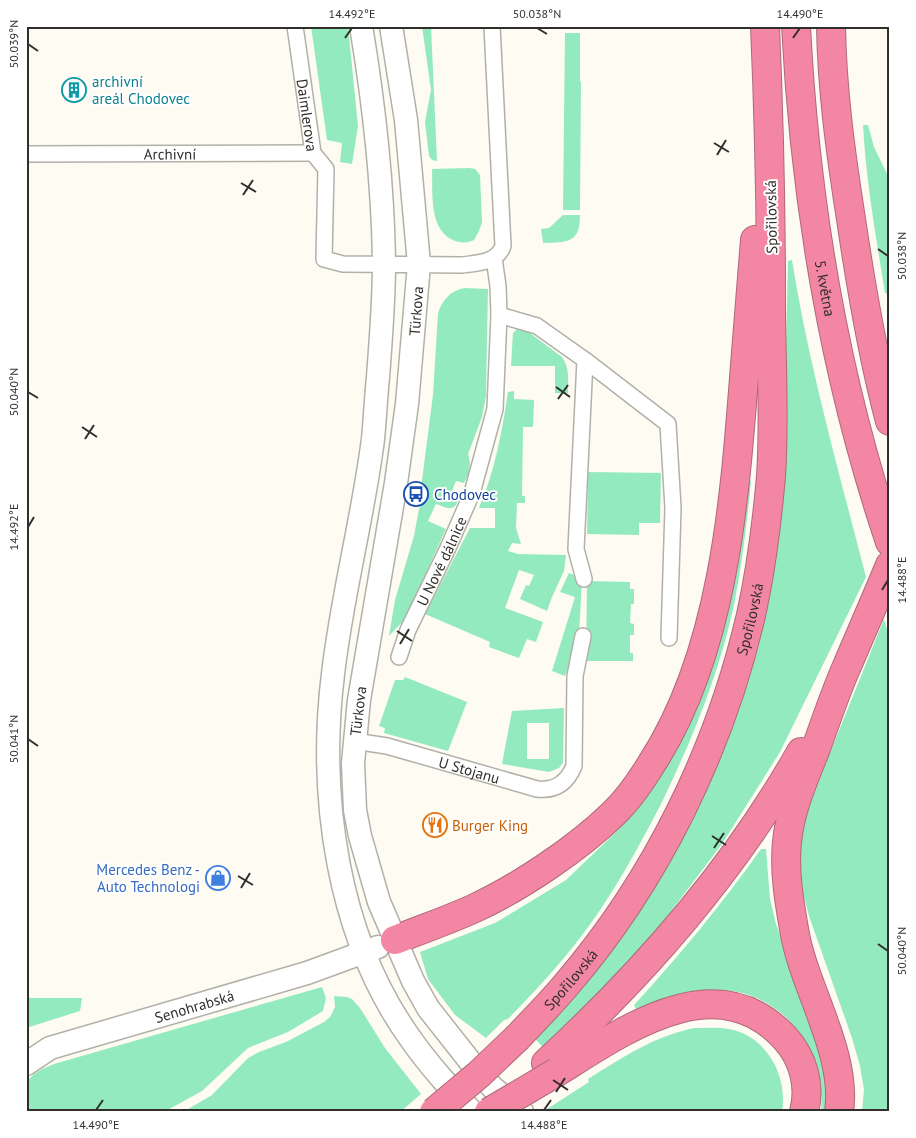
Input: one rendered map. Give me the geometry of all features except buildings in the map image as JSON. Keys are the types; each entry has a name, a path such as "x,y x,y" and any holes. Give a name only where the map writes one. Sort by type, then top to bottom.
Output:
{"highway":[{"path":"395,940 453,918 506,892 569,850 596,829 614,813 644,775 668,737 685,700 701,656 713,610 729,526 738,457 755,239 758,176 760,26"},
{"name":"Spořilovská","path":"434,1112 478,1075 518,1037 577,973 606,934 656,856 678,815 707,750 739,662 756,593 771,476 774,417 770,157 765,26"},
{"path":"774,417 783,300 782,114 788,26"},
{"name":"5. května","path":"796,26 805,138 825,281 842,370 866,466 888,536"},
{"path":"831,26 839,132 857,263 869,330 890,421"},
{"path":"839,1112 841,1093 836,1063 794,932 786,874 787,841 792,811 846,667 890,565"},
{"path":"552,1068 628,984 691,911 713,882 769,804 794,765 846,667"},
{"path":"488,1112 552,1068 638,1023 676,1009 710,1004 725,1005 750,1012 775,1028 793,1048 800,1060 806,1082 807,1093 804,1112"}],"main road":[{"name":"Türkova","path":"361,26 372,96 381,205 384,264 382,324 373,438 338,635 331,690 328,747 329,790 336,848 351,912 378,985 410,1039 472,1112"},
{"name":"Türkova","path":"391,26 406,120 419,264 414,342 406,412 359,700 354,741 353,784 360,836 380,902 408,972 428,1008 476,1069 493,1088 522,1112"},
{"name":"Senohrabská","path":"26,1064 50,1048 307,973 395,940"},
{"path":"26,1046 50,1048"}],"street":[{"name":"Daimlerova","path":"295,26 313,153 326,169 324,259"},
{"path":"492,26 503,246 499,254 494,258"},
{"name":"Archivní","path":"26,154 313,153"},
{"name":"Türkova","path":"324,259 343,264 462,265 494,258"},
{"name":"U Nové dálnice","path":"399,657 408,630 448,548 472,493 495,409 499,315 498,286 494,258"},
{"path":"499,315 536,326 668,424 673,508 669,638"},
{"path":"584,360 576,549 584,579"},
{"name":"U Stojanu","path":"354,741 387,746 537,789 553,788 560,785 571,774 574,766 574,676 583,636"}],"green space":[{"path":"311,26 348,26 358,126 352,164 340,162 342,143 327,140"},
{"path":"422,26 431,26 437,161 432,160 429,156 425,122 431,90"},
{"path":"565,33 580,33 580,210 563,210"},
{"path":"863,125 868,125 874,147 890,180 890,284 888,294 885,293 872,209"},
{"path":"432,169 475,169 480,175 482,222 474,240 460,242 446,236 436,220"},
{"path":"563,215 580,215 578,231 575,236 570,240 543,243 541,229 549,228"},
{"path":"792,260 816,380 866,577 780,752 722,844 659,927 601,991 544,1048 535,1039 673,850 783,467 788,261"},
{"path":"465,288 488,289 486,396 482,417 468,454 470,466 467,476 464,483 456,481 449,498 458,501 451,508 436,504 428,521 446,529 405,619 389,636 395,600 414,536 425,489 421,488 433,395 438,313 448,296 455,291"},
{"path":"518,328 523,328 562,357 567,370 568,393 555,393 555,366 511,366 513,333"},
{"path":"514,391 514,399 534,400 533,427 523,427 522,496 525,496 525,503 517,503 516,528 521,544 512,543 508,551 518,554 566,555 564,571 547,611 520,599 526,585 529,586 534,575 519,570 505,608 543,622 536,642 527,639 519,658 489,647 490,642 425,614 470,528 495,528 495,508 479,508 494,465 508,392"},
{"path":"588,472 661,473 660,523 639,523 639,535 587,534"},
{"path":"748,481 751,481 744,543 737,590 728,631 704,706 661,804 632,858 588,927 543,982 508,1019 504,1020 486,1038 455,1015 428,979 420,952 495,923 566,880 614,834 634,811 666,766 692,715"},
{"path":"569,573 582,578 579,636 565,676 552,671 575,597 560,592"},
{"path":"587,581 630,582 630,589 634,589 634,604 631,604 630,623 634,624 634,635 630,635 630,653 633,653 633,661 586,661"},
{"path":"884,619 890,640 890,1112 862,1112 864,1090 860,1066 809,916 800,873 800,847 803,824 809,805"},
{"path":"405,677 467,702 448,751 384,733 385,728 379,726 395,680 403,680"},
{"path":"564,708 563,763 559,768 549,772 502,764 512,711","holes":["527,723 549,723 549,759 527,759"]},
{"path":"761,849 766,849 770,899 776,924 816,1040 827,1082 826,1112 821,1112 820,1081 816,1063 799,1031 773,1007 757,998 740,992 711,990 678,995 637,1011 634,1005 700,929"},
{"path":"322,987 326,998 323,1011 288,1032 248,1048 202,1091 164,1112 26,1112 26,1084 28,1080 42,1069"},
{"path":"334,996 352,999 360,1008 385,1048 421,1094 400,1112 183,1112 212,1095 248,1058 286,1042 324,1022 330,1017 335,1007"},
{"path":"26,998 82,998 80,1011 26,1028"},
{"path":"694,1028 729,1029 742,1033 764,1049 778,1072 782,1085 782,1112 544,1111 589,1082 588,1079 613,1063 665,1036"}],"place":[{"name":"archivní areál Chodovec","path":"74,90"},
{"name":"Chodovec","path":"416,494"},
{"name":"Burger King","path":"435,825"},
{"name":"Mercedes Benz - Auto Technologi","path":"218,878"}]}
